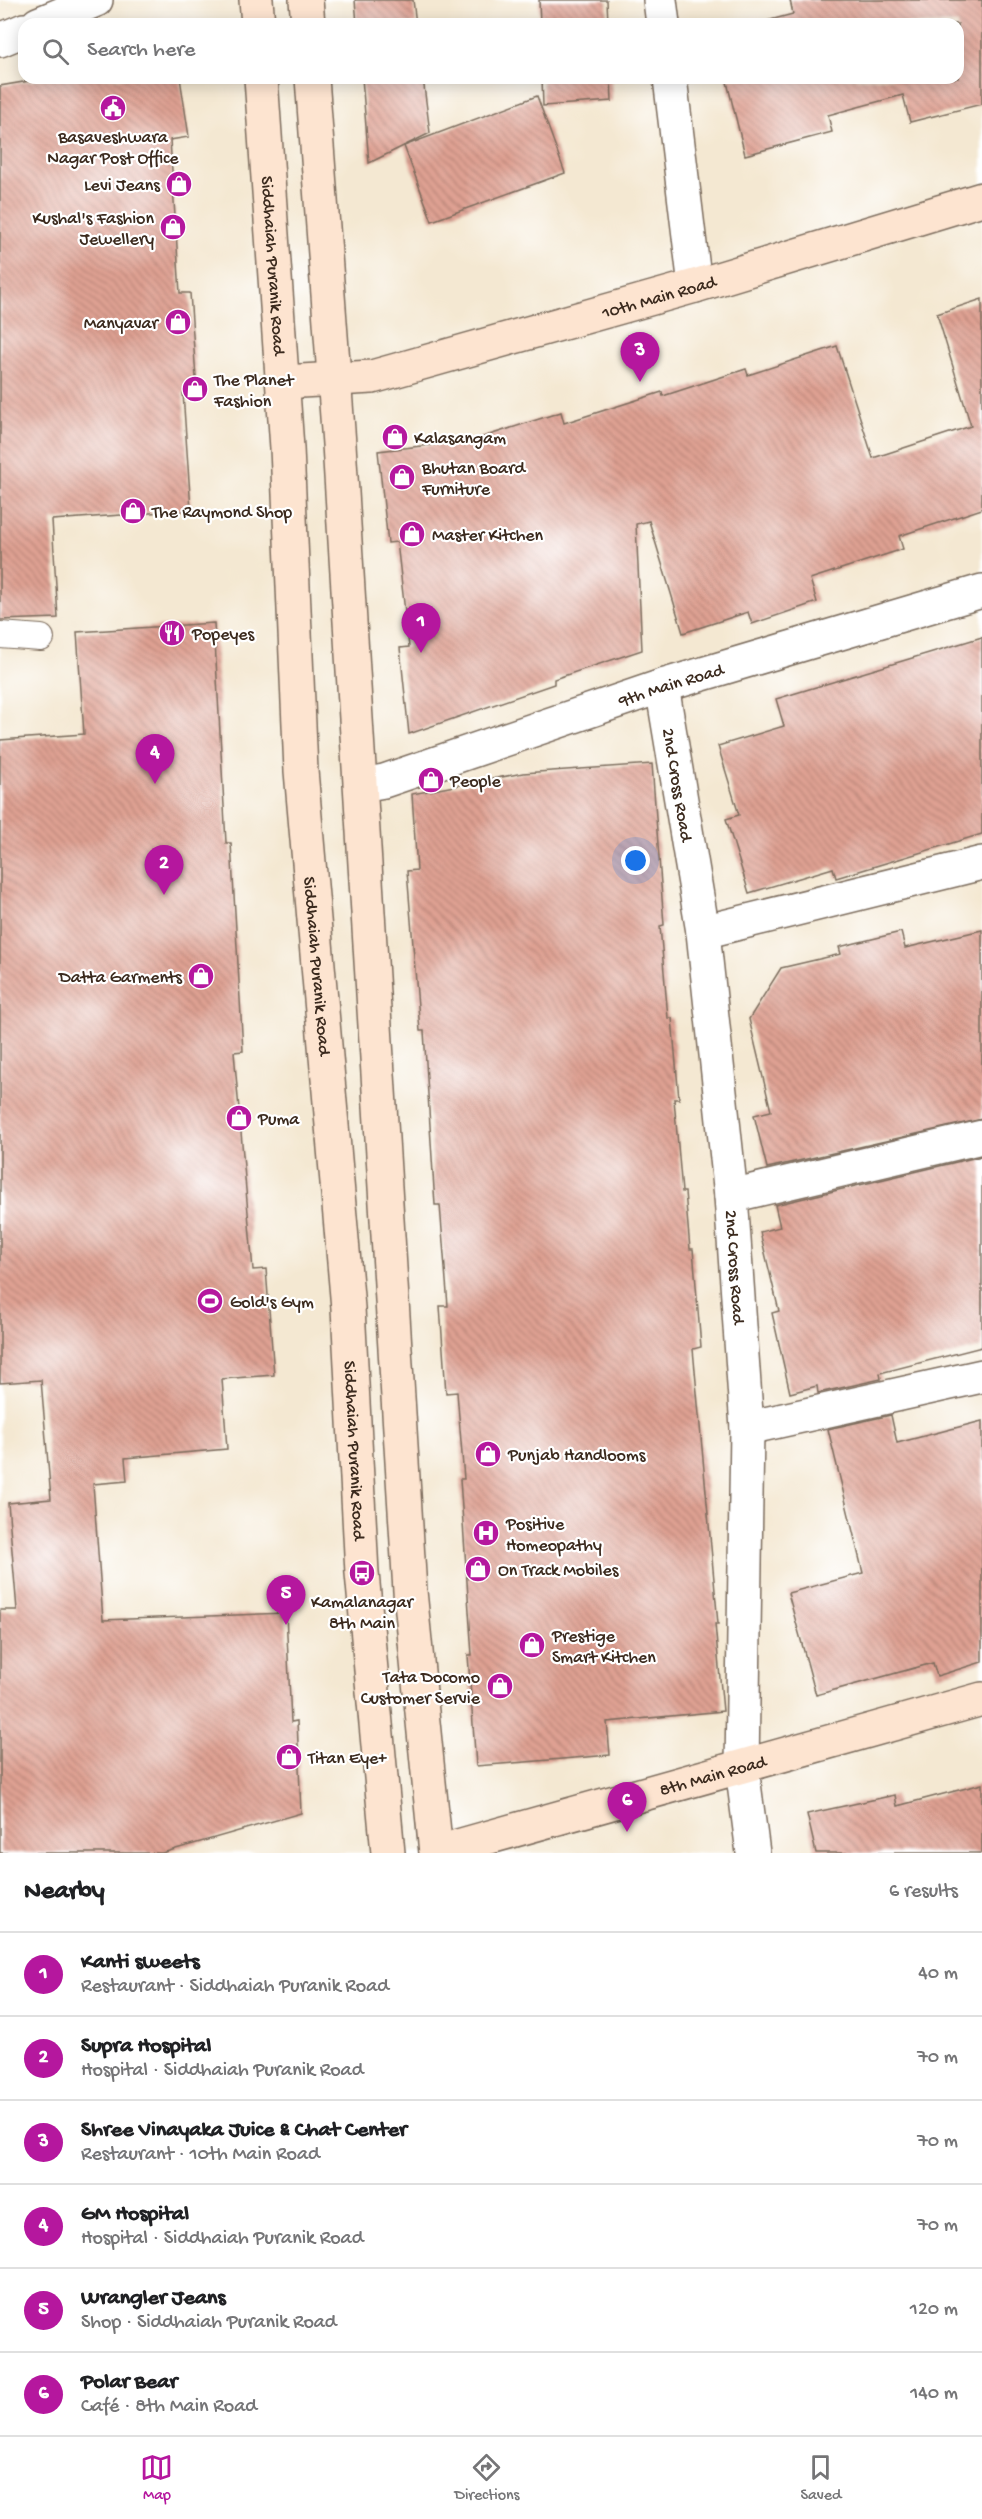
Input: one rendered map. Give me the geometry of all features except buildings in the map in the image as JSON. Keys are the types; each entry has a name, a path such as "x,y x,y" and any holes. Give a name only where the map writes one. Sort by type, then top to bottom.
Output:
{"main road":[{"path":"256,0 258,18"},
{"path":"306,0 308,18"},
{"name":"Siddhaiah Puranik Road","path":"261,84 283,381 301,771 347,1296 362,1573 388,1853"},
{"path":"312,84 361,785 410,1591 436,1853"},
{"name":"10th Main Road","path":"283,381 372,377 695,286 982,199"},
{"name":"8th Main Road","path":"444,1853 458,1846 982,1699"}],"street":[{"path":"52,18 96,0"},
{"path":"660,0 662,18"},
{"path":"0,40 18,32"},
{"path":"670,84 695,286"},
{"name":"9th Main Road","path":"361,785 384,781 662,686 982,591"},
{"name":"2nd Cross Road","path":"662,686 703,932 731,1196 747,1428 742,1768 753,1853"},
{"path":"703,932 982,863"},
{"path":"731,1196 982,1137"},
{"path":"747,1428 982,1376"}],"lane":[{"path":"0,635 41,638"}],"place":[{"name":"Basaveshwara Nagar Post Office","path":"113,108"},
{"name":"Levi Jeans","path":"179,184"},
{"name":"Kushal's Fashion Jewellery","path":"173,227"},
{"name":"Manyavar","path":"178,322"},
{"name":"Shree Vinayaka Juice & Chat Center","path":"640,382"},
{"name":"The Planet Fashion","path":"195,389"},
{"name":"Kalasangam","path":"395,437"},
{"name":"Bhutan Board Furniture","path":"402,477"},
{"name":"The Raymond Shop","path":"133,511"},
{"name":"Master Kitchen","path":"412,534"},
{"name":"Popeyes","path":"172,633"},
{"name":"Kanti sweets","path":"421,653"},
{"name":"People","path":"431,780"},
{"name":"GM Hospital","path":"155,784"},
{"name":"Supra Hospital","path":"164,895"},
{"name":"Datta Garments","path":"201,976"},
{"name":"Puma","path":"239,1118"},
{"name":"Gold's Gym","path":"210,1301"},
{"name":"Punjab Handlooms","path":"488,1454"},
{"name":"Positive Homeopathy","path":"486,1533"},
{"name":"On Track Mobiles","path":"478,1569"},
{"name":"Kamalanagar 8th Main","path":"362,1573"},
{"name":"Wrangler Jeans","path":"286,1625"},
{"name":"Prestige Smart Kitchen","path":"532,1645"},
{"name":"Tata Docomo Customer Servie","path":"500,1686"},
{"name":"Titan Eye+","path":"289,1757"},
{"name":"Polar Bear","path":"627,1832"}]}
